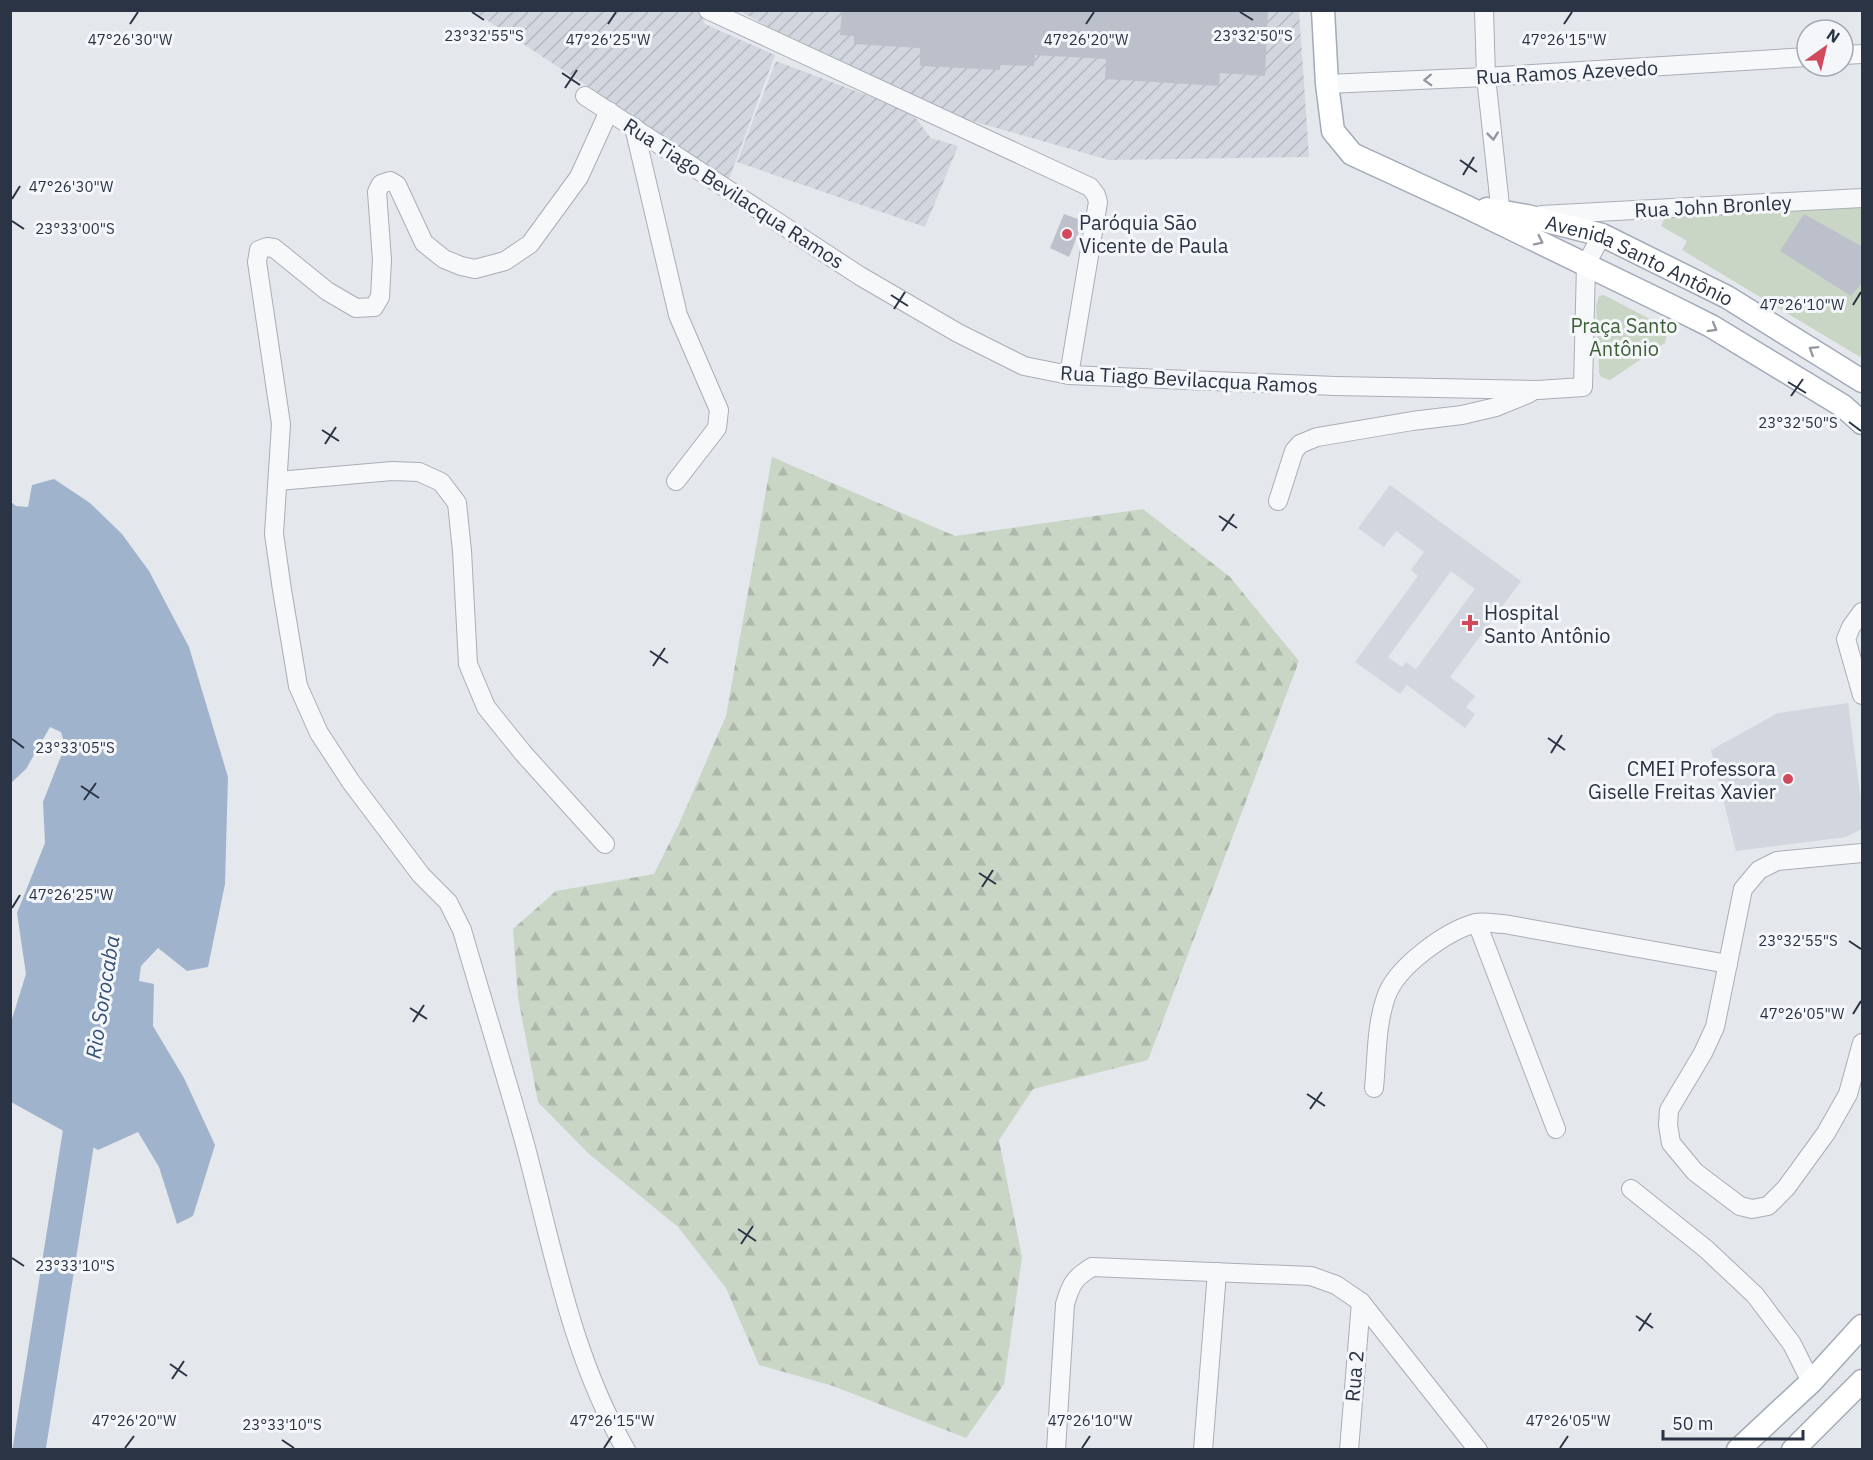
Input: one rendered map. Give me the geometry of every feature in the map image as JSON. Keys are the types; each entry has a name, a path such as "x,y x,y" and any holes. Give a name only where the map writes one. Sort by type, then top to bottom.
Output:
{"main road":[{"name":"Avenida Santo Antônio","path":"1323,10 1327,84 1334,131 1352,154 1467,207 1502,217 1586,264 1711,326 1843,406 1863,423"},
{"name":"Avenida Santo Antônio","path":"1502,217 1527,216 1602,235 1727,297 1863,381"},
{"path":"1738,1449 1811,1382 1863,1326"},
{"path":"1793,1449 1863,1382"}],"street":[{"path":"708,10 1090,187 1098,202 1069,375"},
{"path":"1484,10 1486,77 1502,217"},
{"name":"Rua Ramos Azevedo","path":"1327,84 1486,77 1795,58"},
{"name":"Rua Tiago Bevilacqua Ramos","path":"585,96 860,276 958,333 1024,366 1069,375 1335,386 1538,390 1583,387 1586,264"},
{"path":"609,111 579,177 530,244 505,261 475,269 444,259 424,243 397,185 390,181 381,184 377,192 382,260 380,297 374,307 356,308 327,291 274,248 267,247 259,250 257,262 281,424 274,534 298,686 319,733 351,782 421,875 448,902 462,930 526,1147 563,1295 585,1362 613,1427 626,1449"},
{"path":"634,128 678,315 719,410 717,428 676,481"},
{"name":"Rua John Bronley","path":"1527,216 1863,198"},
{"path":"1586,264 1602,235"},
{"path":"1278,501 1294,451 1300,444 1317,437 1462,415 1496,407 1538,390"},
{"path":"278,481 392,471 419,472 441,482 457,503 468,664 486,707 523,753 605,844"},
{"path":"1863,612 1851,627 1846,639 1863,695"},
{"path":"1863,853 1777,861 1759,870 1743,889 1715,1027 1703,1053 1669,1110 1668,1125 1671,1143 1695,1172 1740,1206 1752,1209 1768,1206 1786,1188 1826,1133 1848,1094 1863,1043"},
{"path":"1374,1088 1380,1017 1387,995 1396,978 1418,957 1447,936 1477,923 1504,924 1728,964"},
{"path":"1477,923 1556,1129"},
{"path":"1630,1190 1706,1249 1755,1295 1792,1344 1811,1382"},
{"path":"1056,1449 1065,1304 1077,1276 1092,1267 1311,1276 1336,1285 1361,1302 1478,1449"},
{"path":"1203,1449 1216,1272"},
{"name":"Rua 2","path":"1348,1449 1361,1302"}],"shaded area":[{"path":"473,11 699,11 705,24 775,55 729,179"},
{"path":"740,11 1299,11 1309,157 1109,160 958,117 818,55"},
{"path":"776,61 911,112 931,138 958,146 925,227 737,162"},
{"name":"Hospital Santo Antônio","path":"1390,485 1521,581 1450,677 1475,696 1466,707 1475,714 1465,728 1407,685 1400,694 1355,662 1418,576 1411,570 1424,552 1396,531 1384,547 1358,528","holes":["1451,571 1475,589 1416,669 1406,662 1402,667 1388,657"]},
{"name":"CMEI Professora Giselle Freitas Xavier","path":"1848,703 1862,808 1862,829 1846,837 1736,851 1711,750 1778,713"}],"green space":[{"path":"1862,204 1862,349 1860,357 1682,250 1687,241 1661,226 1667,213"},
{"name":"Praça Santo Antônio","path":"1604,295 1665,327 1667,333 1665,343 1610,380 1601,377 1599,372 1596,305 1599,296"},
{"path":"772,457 955,536 1143,509 1230,577 1299,661 1148,1060 1033,1089 999,1140 1022,1257 1004,1384 966,1438 833,1386 759,1365 726,1288 678,1227 589,1154 538,1102 518,997 513,929 556,891 654,874 679,824 726,716"}],"water":[{"path":"54,479 90,503 122,534 149,571 189,647 228,777 225,884 208,967 187,971 158,948 141,966 139,981 154,984 153,1026 184,1078 215,1145 193,1216 177,1224 159,1167 138,1132 98,1150 11,1102 11,1022 26,974 17,913 45,843 43,802 65,746 61,732 50,727 26,769 11,783 11,502 16,506 28,507 32,485"}],"building":[{"path":"842,10 1268,10 1265,76 1220,73 1219,86 1105,79 1106,59 1035,55 1034,66 1000,65 1000,70 920,66 920,48 854,44 854,36 840,35"},
{"name":"Paróquia São Vicente de Paula","path":"1064,214 1083,221 1069,257 1050,248"},
{"path":"1804,214 1863,247 1863,282 1851,296 1780,251"}],"waterway":[{"name":"Rio Sorocaba","path":"29,1450 85,1096"}],"place":[{"name":"Paróquia São Vicente de Paula","path":"1067,234"},
{"name":"Hospital Santo Antônio","path":"1470,623"},
{"name":"CMEI Professora Giselle Freitas Xavier","path":"1788,779"}]}
